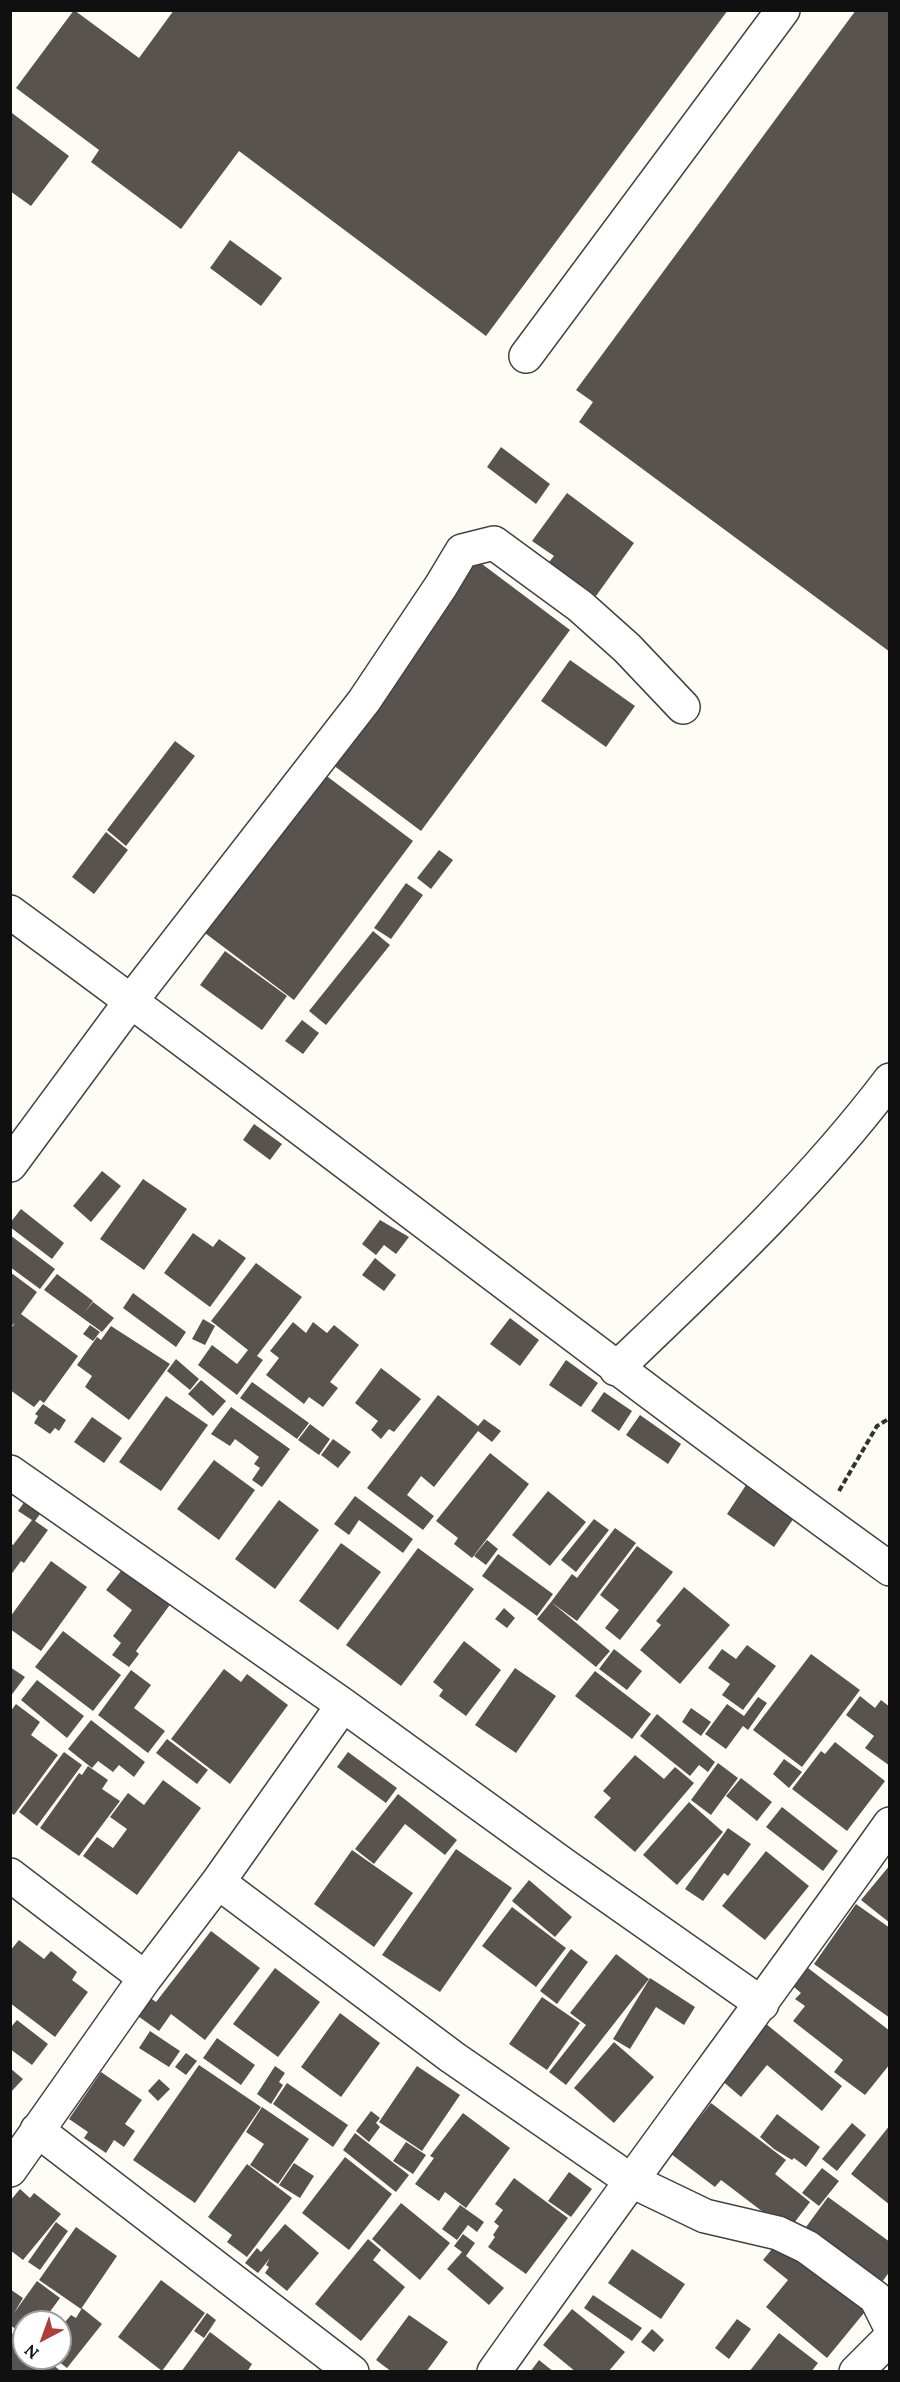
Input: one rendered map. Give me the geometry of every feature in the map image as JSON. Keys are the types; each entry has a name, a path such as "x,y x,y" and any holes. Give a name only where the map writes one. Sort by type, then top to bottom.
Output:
{"street":[{"path":"526,357 783,10"},
{"path":"10,1165 132,1001 364,701 462,551 494,543 513,556 580,606 627,648 683,707"},
{"path":"10,912 132,1001 616,1369 890,1569"},
{"path":"616,1369 737,1254 806,1181 890,1080"},
{"path":"10,1472 343,1705 762,2004"},
{"path":"10,2170 145,1978 218,1882 343,1705"},
{"path":"494,2372 630,2180 762,2004 890,1824"},
{"path":"10,1875 145,1978"},
{"path":"218,1882 443,2051 630,2180 705,2216 778,2233 807,2247 876,2298 890,2326"},
{"path":"37,2130 352,2372"},
{"path":"856,2372 890,2338"}],"path":[{"path":"822,1521 877,1426 890,1418"}],"building":[{"path":"74,10 139,58 174,10 728,10 486,336 239,151 181,229 91,162 99,150 16,88"},
{"path":"856,10 890,10 890,652 579,422 593,402 576,390"},
{"path":"12,113 69,156 31,206 10,191"},
{"path":"230,240 282,278 261,306 210,268"},
{"path":"501,447 550,484 536,504 487,467"},
{"path":"567,493 634,543 596,596 549,562 554,556 532,541"},
{"path":"474,558 570,630 421,831 325,759"},
{"path":"570,660 635,706 606,747 541,701"},
{"path":"175,741 195,756 126,846 107,830"},
{"path":"316,768 413,841 294,1000 197,927"},
{"path":"106,832 128,850 94,894 72,877"},
{"path":"439,850 453,860 431,889 417,878"},
{"path":"406,883 423,895 391,939 374,928"},
{"path":"373,931 390,945 326,1025 309,1011"},
{"path":"225,951 287,996 262,1030 200,985"},
{"path":"302,1020 319,1033 303,1054 285,1041"},
{"path":"254,1124 282,1144 270,1160 243,1140"},
{"path":"102,1171 121,1186 91,1222 73,1206"},
{"path":"143,1179 187,1209 144,1270 100,1239"},
{"path":"21,1209 64,1243 52,1259 10,1227 10,1223"},
{"path":"380,1220 409,1237 396,1254 384,1245 376,1255 362,1244"},
{"path":"193,1233 213,1247 219,1239 246,1258 210,1307 164,1273"},
{"path":"10,1235 55,1269 40,1289 10,1267"},
{"path":"375,1258 396,1275 384,1291 362,1275"},
{"path":"256,1263 302,1297 257,1356 263,1360 237,1395 198,1365 212,1345 237,1364 248,1350 211,1321"},
{"path":"10,1272 37,1292 21,1314 78,1356 44,1403 40,1400 34,1407 10,1390 10,1329 15,1323 10,1327"},
{"path":"57,1274 93,1301 84,1313 93,1302 114,1318 102,1332 44,1290"},
{"path":"133,1293 186,1332 176,1347 123,1308"},
{"path":"510,1318 539,1340 520,1366 490,1344"},
{"path":"203,1319 215,1326 205,1345 192,1339"},
{"path":"293,1322 306,1333 313,1322 327,1333 334,1325 359,1345 330,1382 338,1388 323,1407 309,1397 304,1404 266,1375 279,1358 270,1351"},
{"path":"90,1325 100,1332 93,1341 83,1334"},
{"path":"111,1326 170,1364 129,1420 85,1387 92,1376 77,1365 97,1337 101,1340"},
{"path":"176,1359 199,1379 190,1390 167,1371"},
{"path":"566,1360 598,1383 581,1407 549,1385"},
{"path":"381,1368 421,1399 394,1432 389,1429 381,1439 371,1430 378,1421 355,1403"},
{"path":"201,1380 226,1401 213,1416 188,1394"},
{"path":"252,1382 309,1423 297,1439 240,1398"},
{"path":"604,1392 632,1411 619,1431 591,1411"},
{"path":"438,1395 478,1426 484,1419 501,1431 492,1442 478,1431 434,1487 421,1476 407,1495 434,1516 423,1530 367,1488"},
{"path":"166,1396 208,1425 161,1491 119,1462"},
{"path":"43,1404 66,1420 59,1431 55,1428 50,1434 34,1423 38,1416 35,1414"},
{"path":"231,1407 290,1449 262,1487 252,1480 260,1468 254,1464 259,1457 235,1439 230,1446 211,1434"},
{"path":"640,1415 681,1444 668,1464 626,1435"},
{"path":"92,1417 122,1438 104,1463 74,1442"},
{"path":"310,1424 330,1439 319,1455 298,1440"},
{"path":"333,1439 351,1452 338,1468 321,1455"},
{"path":"490,1453 529,1484 472,1558 454,1544 458,1538 436,1521"},
{"path":"214,1460 255,1490 219,1540 177,1509"},
{"path":"746,1485 794,1518 774,1547 727,1514"},
{"path":"32,1491 48,1503 35,1521 48,1530 24,1563 21,1561 10,1576 10,1543 13,1545 32,1520 18,1511"},
{"path":"548,1491 586,1522 550,1566 512,1535"},
{"path":"355,1496 413,1539 403,1553 359,1520 349,1535 334,1524"},
{"path":"279,1500 319,1530 275,1589 235,1559"},
{"path":"594,1519 609,1530 576,1572 561,1560"},
{"path":"615,1528 636,1543 577,1621 551,1602 572,1574 577,1578"},
{"path":"487,1540 498,1549 486,1565 474,1556"},
{"path":"341,1543 381,1572 338,1630 299,1601"},
{"path":"637,1546 673,1572 620,1640 605,1628 619,1610 600,1595"},
{"path":"418,1548 474,1589 401,1686 346,1645"},
{"path":"498,1554 553,1594 537,1616 482,1576"},
{"path":"51,1561 87,1587 41,1651 10,1629 10,1617"},
{"path":"124,1567 172,1602 136,1651 139,1654 129,1667 112,1655 121,1643 113,1636 132,1610 106,1590"},
{"path":"684,1587 730,1625 680,1684 640,1650 661,1625 656,1621"},
{"path":"551,1602 610,1651 596,1667 537,1619"},
{"path":"504,1608 515,1618 507,1628 495,1619"},
{"path":"63,1631 121,1675 93,1711 35,1667"},
{"path":"464,1641 501,1670 466,1716 439,1696 443,1690 433,1682"},
{"path":"747,1645 776,1666 743,1710 722,1695 730,1684 708,1668 722,1649 736,1659"},
{"path":"614,1649 642,1671 627,1690 599,1669"},
{"path":"811,1654 860,1690 802,1767 753,1730"},
{"path":"10,1667 25,1677 10,1697"},
{"path":"515,1668 556,1696 516,1753 475,1725"},
{"path":"224,1669 241,1682 247,1674 288,1705 230,1784 171,1739"},
{"path":"131,1670 151,1685 134,1708 165,1731 148,1753 98,1715"},
{"path":"595,1671 651,1714 632,1739 575,1696"},
{"path":"37,1680 84,1716 67,1738 21,1700"},
{"path":"860,1696 875,1708 881,1700 890,1707 890,1766 865,1748 874,1736 846,1715"},
{"path":"758,1697 767,1703 748,1730 743,1726 726,1749 705,1734 727,1704 744,1716"},
{"path":"16,1704 40,1722 31,1735 58,1755 14,1815 10,1812 10,1712"},
{"path":"691,1708 711,1722 701,1736 682,1722"},
{"path":"657,1714 715,1762 708,1772 699,1765 690,1776 640,1736"},
{"path":"91,1720 145,1762 134,1777 119,1765 113,1772 98,1761 92,1768 68,1749"},
{"path":"167,1739 208,1770 197,1784 156,1753"},
{"path":"835,1742 885,1781 847,1831 792,1789 821,1751 825,1754"},
{"path":"64,1752 82,1765 37,1826 19,1812"},
{"path":"348,1752 397,1788 386,1803 337,1767"},
{"path":"635,1755 664,1779 675,1767 694,1783 635,1852 594,1817 611,1798 603,1791"},
{"path":"784,1759 802,1772 789,1788 773,1774"},
{"path":"718,1763 738,1778 711,1815 691,1800"},
{"path":"88,1766 108,1780 102,1789 120,1801 79,1856 40,1828 79,1773 82,1775"},
{"path":"741,1778 772,1802 757,1821 726,1796"},
{"path":"163,1780 201,1808 137,1895 83,1856 97,1837 113,1848 127,1829 110,1817 128,1793 144,1805"},
{"path":"398,1794 457,1840 445,1855 405,1824 374,1864 355,1849"},
{"path":"689,1802 723,1832 677,1885 643,1855"},
{"path":"782,1807 838,1851 823,1871 766,1827"},
{"path":"728,1828 751,1844 728,1876 724,1873 703,1901 685,1889"},
{"path":"456,1849 512,1888 440,1992 382,1955"},
{"path":"352,1850 413,1893 374,1947 314,1904"},
{"path":"766,1851 809,1886 765,1940 722,1906"},
{"path":"890,1865 890,1923 861,1900"},
{"path":"529,1880 572,1917 555,1937 512,1901"},
{"path":"856,1904 890,1928 890,2018 814,1964"},
{"path":"512,1907 566,1948 536,1987 482,1946"},
{"path":"211,1931 260,1968 205,2040 171,2014 159,2031 135,2014 149,1997 156,2002"},
{"path":"19,1940 44,1959 51,1951 77,1972 72,1980 88,1992 55,2037 10,2003 10,1951"},
{"path":"571,1949 588,1962 557,2004 540,1991"},
{"path":"616,1954 649,1979 566,2085 549,2072 586,2025 570,2013"},
{"path":"275,1968 320,2002 278,2057 233,2024"},
{"path":"808,1968 890,2031 890,2064 865,2095 834,2072 843,2060 793,2021 805,2006 795,1999 801,1993 794,1987"},
{"path":"650,1978 695,2007 684,2025 656,2007 630,2049 613,2039"},
{"path":"542,1997 580,2023 547,2070 509,2044"},
{"path":"340,2013 380,2043 341,2097 301,2067"},
{"path":"17,2020 48,2044 32,2065 10,2049 10,2028"},
{"path":"765,2023 842,2086 822,2111 767,2065 741,2097 720,2079"},
{"path":"150,2031 180,2051 169,2067 139,2048"},
{"path":"217,2038 255,2065 241,2085 203,2058"},
{"path":"614,2042 654,2077 614,2123 574,2088"},
{"path":"186,2053 197,2061 186,2075 175,2067"},
{"path":"199,2065 261,2107 195,2203 133,2160"},
{"path":"275,2066 285,2073 279,2082 283,2085 271,2104 257,2094"},
{"path":"417,2066 460,2095 422,2151 379,2122"},
{"path":"10,2068 23,2079 10,2093"},
{"path":"101,2072 142,2100 125,2124 135,2131 124,2147 114,2140 106,2153 84,2138 88,2132 69,2119"},
{"path":"159,2079 170,2089 158,2101 148,2091"},
{"path":"287,2083 348,2125 333,2147 273,2104"},
{"path":"711,2103 786,2160 775,2174 810,2202 788,2231 721,2180 715,2187 671,2154"},
{"path":"262,2107 309,2139 278,2184 250,2165 264,2144 246,2132"},
{"path":"371,2111 380,2118 376,2123 380,2127 369,2142 356,2131"},
{"path":"463,2113 510,2148 466,2208 445,2192 439,2201 415,2184 434,2158 430,2156"},
{"path":"777,2114 820,2147 806,2167 794,2158 792,2160 774,2149 760,2137"},
{"path":"852,2123 866,2135 837,2171 822,2159"},
{"path":"890,2125 890,2205 851,2174"},
{"path":"355,2133 409,2175 396,2192 343,2150"},
{"path":"406,2142 426,2155 413,2174 393,2161"},
{"path":"345,2157 392,2194 349,2250 302,2213"},
{"path":"294,2163 314,2176 300,2198 279,2185"},
{"path":"247,2164 292,2198 247,2257 227,2242 232,2235 208,2217"},
{"path":"822,2168 839,2181 819,2206 802,2193"},
{"path":"569,2172 592,2189 571,2217 548,2201"},
{"path":"514,2178 568,2218 526,2274 488,2247 499,2226 494,2222 503,2210 495,2204"},
{"path":"20,2189 30,2198 34,2193 61,2214 23,2260 10,2250 10,2201"},
{"path":"828,2197 890,2242 890,2271 874,2293 798,2238"},
{"path":"401,2203 450,2243 420,2280 372,2239"},
{"path":"460,2205 484,2222 477,2232 468,2225 457,2240 442,2229"},
{"path":"56,2222 68,2231 40,2270 28,2262"},
{"path":"285,2224 319,2253 287,2291 265,2273 269,2267 266,2265 270,2258 258,2273 245,2263 257,2248 261,2252"},
{"path":"76,2227 117,2256 81,2309 39,2280"},
{"path":"463,2234 475,2243 466,2256 504,2288 489,2305 447,2269 462,2252 454,2246"},
{"path":"781,2238 868,2308 827,2358 766,2307 788,2280 763,2260"},
{"path":"368,2239 381,2250 373,2260 405,2287 361,2341 315,2304"},
{"path":"632,2249 685,2284 661,2319 608,2283"},
{"path":"161,2280 205,2313 162,2371 118,2337"},
{"path":"37,2281 60,2298 51,2310 16,2310"},
{"path":"10,2289 23,2298 16,2310 12,2310 12,2326 10,2325"},
{"path":"593,2295 642,2328 632,2341 584,2308"},
{"path":"82,2308 102,2324 72,2362 72,2316 76,2318"},
{"path":"572,2309 625,2352 608,2372 576,2372 543,2345"},
{"path":"207,2313 216,2320 204,2338 194,2331"},
{"path":"409,2315 448,2342 426,2372 392,2372 376,2360"},
{"path":"737,2319 751,2329 729,2359 715,2348"},
{"path":"652,2329 664,2340 654,2352 641,2342"},
{"path":"10,2332 12,2333 12,2370 59,2370 62,2372 10,2370"},
{"path":"210,2332 252,2364 247,2372 181,2372"},
{"path":"779,2333 818,2363 811,2372 749,2372"},
{"path":"539,2360 554,2372 530,2372"}]}
